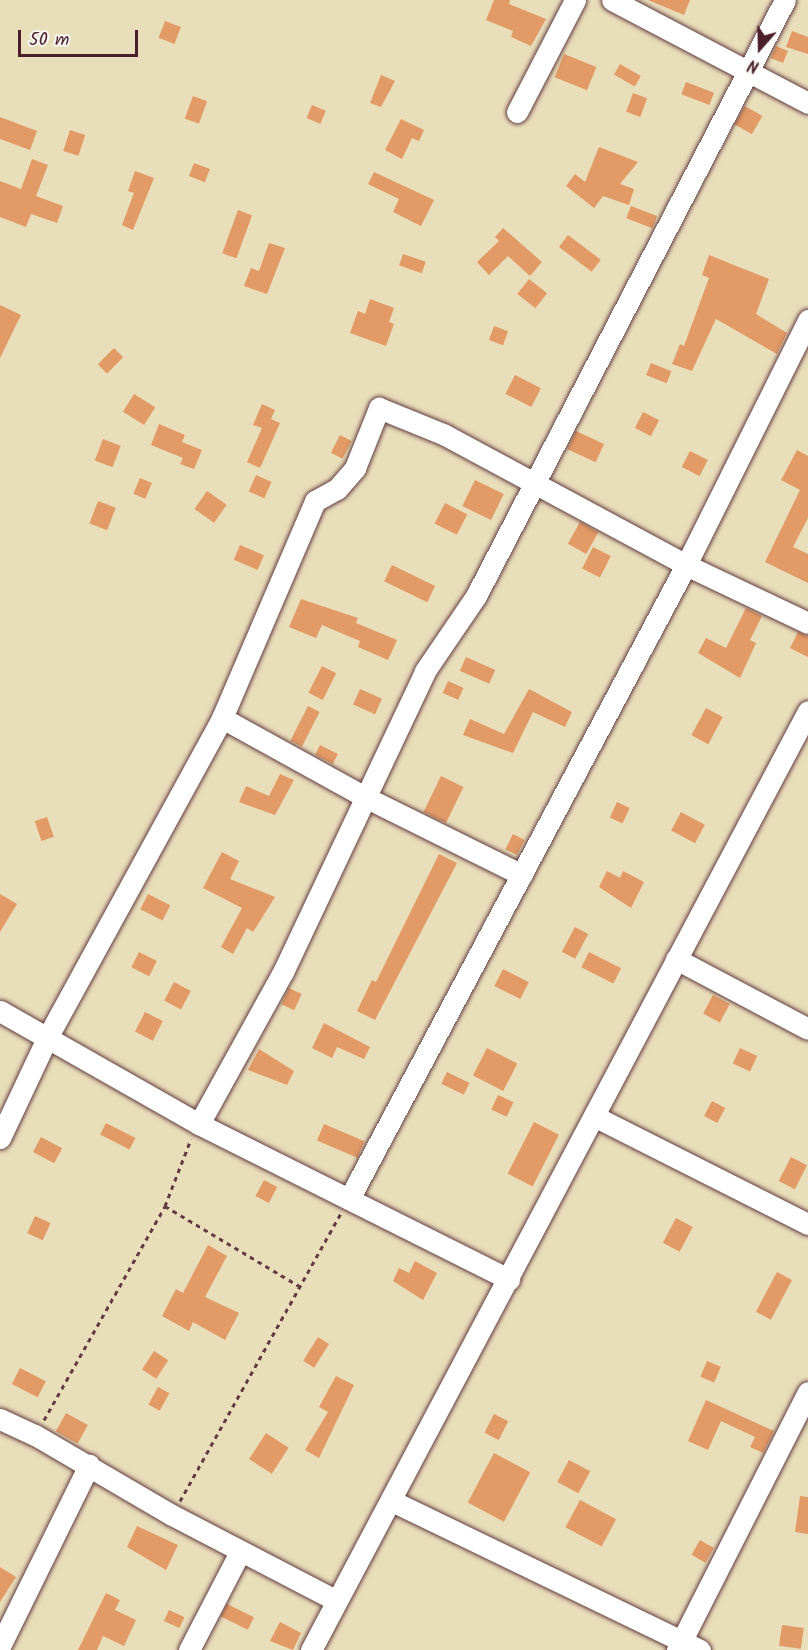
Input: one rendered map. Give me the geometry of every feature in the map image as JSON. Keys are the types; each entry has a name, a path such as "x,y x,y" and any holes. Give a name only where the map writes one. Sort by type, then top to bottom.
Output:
{"street":[{"path":"517,112 575,0"},
{"path":"612,0 808,103"},
{"path":"198,1124 283,972 425,671 476,596 784,0"},
{"path":"349,1199 686,565 808,320"},
{"path":"0,1138 47,1038 222,718 315,501 337,489 355,468 379,408 445,435 686,565 808,623"},
{"path":"311,1650 335,1600 392,1501 675,959 808,711"},
{"path":"222,718 365,797 522,875"},
{"path":"675,959 808,1029"},
{"path":"0,1011 198,1124 509,1279"},
{"path":"594,1116 808,1224"},
{"path":"392,1501 687,1647 808,1392"},
{"path":"0,1419 35,1435 240,1552 335,1600"},
{"path":"0,1646 89,1465"},
{"path":"189,1650 240,1552"}],"path":[{"path":"35,1435 165,1206 198,1124"},
{"path":"172,1515 349,1199"},
{"path":"165,1206 299,1286"}],"building":[{"path":"494,0 510,0 509,4 546,19 531,46 511,37 513,31 486,20"},
{"path":"648,0 690,0 684,15"},
{"path":"165,21 181,27 174,44 159,38"},
{"path":"792,31 808,37 808,54 786,47"},
{"path":"776,46 788,51 783,63 771,58"},
{"path":"564,54 596,67 587,90 555,77"},
{"path":"620,64 641,76 635,86 614,74"},
{"path":"381,75 395,81 381,107 370,103"},
{"path":"686,82 714,93 709,105 681,94"},
{"path":"633,93 647,98 640,117 626,112"},
{"path":"193,96 207,101 199,124 185,119"},
{"path":"312,105 326,111 320,124 307,118"},
{"path":"745,106 762,116 752,134 734,124"},
{"path":"0,117 37,131 30,150 0,139"},
{"path":"401,119 424,130 419,141 412,138 402,159 385,150"},
{"path":"70,130 85,135 78,156 63,151"},
{"path":"599,147 638,162 620,184 634,189 629,205 603,196 594,208 566,186 575,174 585,182"},
{"path":"32,159 48,165 36,196 63,206 57,223 31,214 26,227 0,217 0,181 21,189"},
{"path":"194,163 210,169 205,182 189,176"},
{"path":"135,171 154,178 133,230 122,225 134,193 128,191"},
{"path":"374,172 434,200 421,226 393,212 399,199 368,184"},
{"path":"631,206 657,216 652,228 626,218"},
{"path":"238,210 252,215 236,258 222,253"},
{"path":"503,228 542,262 530,276 508,256 489,275 477,262 499,241 495,237"},
{"path":"568,235 601,260 592,272 559,247"},
{"path":"269,243 285,248 267,294 244,286 251,268 259,271"},
{"path":"403,254 426,262 422,273 399,265"},
{"path":"709,255 769,279 756,314 787,333 777,354 716,319 692,371 672,364 680,344 684,346 709,278 702,275"},
{"path":"529,279 547,293 535,308 517,294"},
{"path":"370,299 394,308 389,322 394,324 386,346 350,333 358,311 365,314"},
{"path":"0,305 21,315 0,358"},
{"path":"494,326 508,331 503,345 489,340"},
{"path":"114,348 123,357 107,373 98,364"},
{"path":"651,363 671,371 667,383 646,375"},
{"path":"515,375 541,388 531,407 505,394"},
{"path":"134,394 155,407 144,425 123,412"},
{"path":"262,404 275,410 271,419 280,423 260,468 247,462 262,428 253,425"},
{"path":"643,412 659,420 651,436 635,428"},
{"path":"159,424 185,435 182,442 202,450 194,469 180,464 183,458 151,445"},
{"path":"576,431 604,444 596,462 568,449"},
{"path":"340,435 352,441 343,459 331,453"},
{"path":"103,439 121,446 112,467 95,460"},
{"path":"797,450 808,456 808,518 793,547 808,554 808,583 765,562 800,490 781,480"},
{"path":"690,451 708,460 700,476 682,467"},
{"path":"256,475 272,482 264,498 249,491"},
{"path":"140,478 152,483 145,499 133,494"},
{"path":"475,480 504,494 491,520 462,506"},
{"path":"207,491 227,505 214,523 194,509"},
{"path":"98,501 116,508 107,530 89,523"},
{"path":"445,503 467,514 457,535 435,523"},
{"path":"580,522 598,532 586,554 568,544"},
{"path":"240,545 264,555 258,570 234,560"},
{"path":"593,547 611,556 600,577 582,568"},
{"path":"392,565 435,586 427,602 384,581"},
{"path":"301,599 358,618 356,623 397,640 388,660 358,647 360,641 322,625 316,638 289,627"},
{"path":"746,608 762,616 750,640 756,643 740,678 698,653 706,638 726,648"},
{"path":"798,632 808,636 808,657 790,648"},
{"path":"466,657 495,670 489,684 460,671"},
{"path":"322,666 336,673 323,700 308,693"},
{"path":"448,681 464,688 458,700 443,693"},
{"path":"360,689 382,699 375,714 353,705"},
{"path":"529,689 572,712 565,727 533,712 513,753 463,735 470,719 504,734"},
{"path":"308,706 320,712 302,747 290,741"},
{"path":"706,708 723,717 708,744 691,735"},
{"path":"320,745 338,754 333,764 315,755"},
{"path":"280,774 294,780 275,815 239,802 246,786 269,796"},
{"path":"441,776 463,787 446,823 423,812"},
{"path":"617,802 630,808 623,823 610,817"},
{"path":"681,812 705,825 695,843 671,831"},
{"path":"47,817 54,837 42,841 35,821"},
{"path":"513,834 525,840 517,855 505,849"},
{"path":"222,852 239,861 230,879 275,897 253,932 247,928 233,954 221,947 242,908 203,888"},
{"path":"439,854 457,863 375,1020 357,1011 372,980 376,982"},
{"path":"607,871 620,878 623,871 644,882 631,908 599,887"},
{"path":"0,894 17,904 0,932"},
{"path":"148,894 170,905 163,920 140,909"},
{"path":"575,927 588,934 575,959 562,952"},
{"path":"139,952 157,961 149,976 131,967"},
{"path":"589,952 621,968 613,983 581,967"},
{"path":"503,969 529,982 520,999 494,986"},
{"path":"174,982 191,991 181,1009 164,1001"},
{"path":"289,988 302,994 294,1010 281,1004"},
{"path":"713,995 730,1004 720,1022 703,1014"},
{"path":"145,1012 163,1021 153,1041 135,1032"},
{"path":"324,1023 370,1047 364,1059 337,1047 332,1058 312,1048"},
{"path":"487,1048 517,1063 503,1091 473,1076"},
{"path":"740,1048 757,1056 750,1071 733,1063"},
{"path":"259,1049 294,1071 287,1085 248,1070"},
{"path":"447,1072 469,1083 464,1095 441,1084"},
{"path":"498,1095 513,1102 507,1117 491,1110"},
{"path":"712,1101 725,1108 717,1123 704,1116"},
{"path":"534,1122 559,1135 533,1186 508,1174"},
{"path":"106,1123 135,1138 130,1150 100,1135"},
{"path":"324,1124 365,1141 357,1158 317,1141"},
{"path":"41,1137 62,1148 54,1163 33,1152"},
{"path":"791,1157 807,1165 795,1189 779,1181"},
{"path":"264,1180 277,1187 269,1203 256,1196"},
{"path":"35,1216 51,1223 43,1240 27,1233"},
{"path":"676,1218 693,1227 680,1252 663,1243"},
{"path":"208,1245 227,1256 205,1297 239,1313 225,1340 193,1322 189,1331 162,1316 176,1289 183,1293"},
{"path":"415,1261 437,1273 423,1300 393,1281 399,1268 409,1273"},
{"path":"777,1272 792,1280 771,1320 756,1312"},
{"path":"318,1337 329,1344 314,1368 303,1361"},
{"path":"154,1351 168,1360 156,1379 142,1369"},
{"path":"707,1361 721,1367 714,1383 700,1377"},
{"path":"20,1368 46,1381 38,1397 12,1384"},
{"path":"336,1376 354,1385 319,1458 305,1450 328,1412 319,1407"},
{"path":"158,1387 169,1393 160,1411 148,1404"},
{"path":"706,1400 774,1431 763,1453 750,1447 755,1437 721,1421 708,1450 688,1441"},
{"path":"66,1413 88,1425 78,1443 56,1431"},
{"path":"494,1414 508,1421 499,1440 484,1433"},
{"path":"266,1433 289,1448 272,1474 249,1459"},
{"path":"494,1453 530,1472 504,1522 468,1502"},
{"path":"569,1460 590,1471 578,1493 557,1482"},
{"path":"800,1496 808,1497 808,1534 795,1532"},
{"path":"580,1500 616,1519 602,1547 565,1527"},
{"path":"137,1526 178,1545 166,1570 127,1547"},
{"path":"700,1540 714,1548 705,1563 692,1555"},
{"path":"0,1567 16,1577 0,1602"},
{"path":"106,1593 120,1600 115,1610 136,1620 124,1646 103,1636 97,1650 78,1650"},
{"path":"227,1604 254,1617 248,1630 221,1617"},
{"path":"169,1610 184,1617 179,1628 164,1621"},
{"path":"280,1622 301,1633 293,1650 270,1641"},
{"path":"782,1625 804,1628 801,1649 779,1646"}]}
